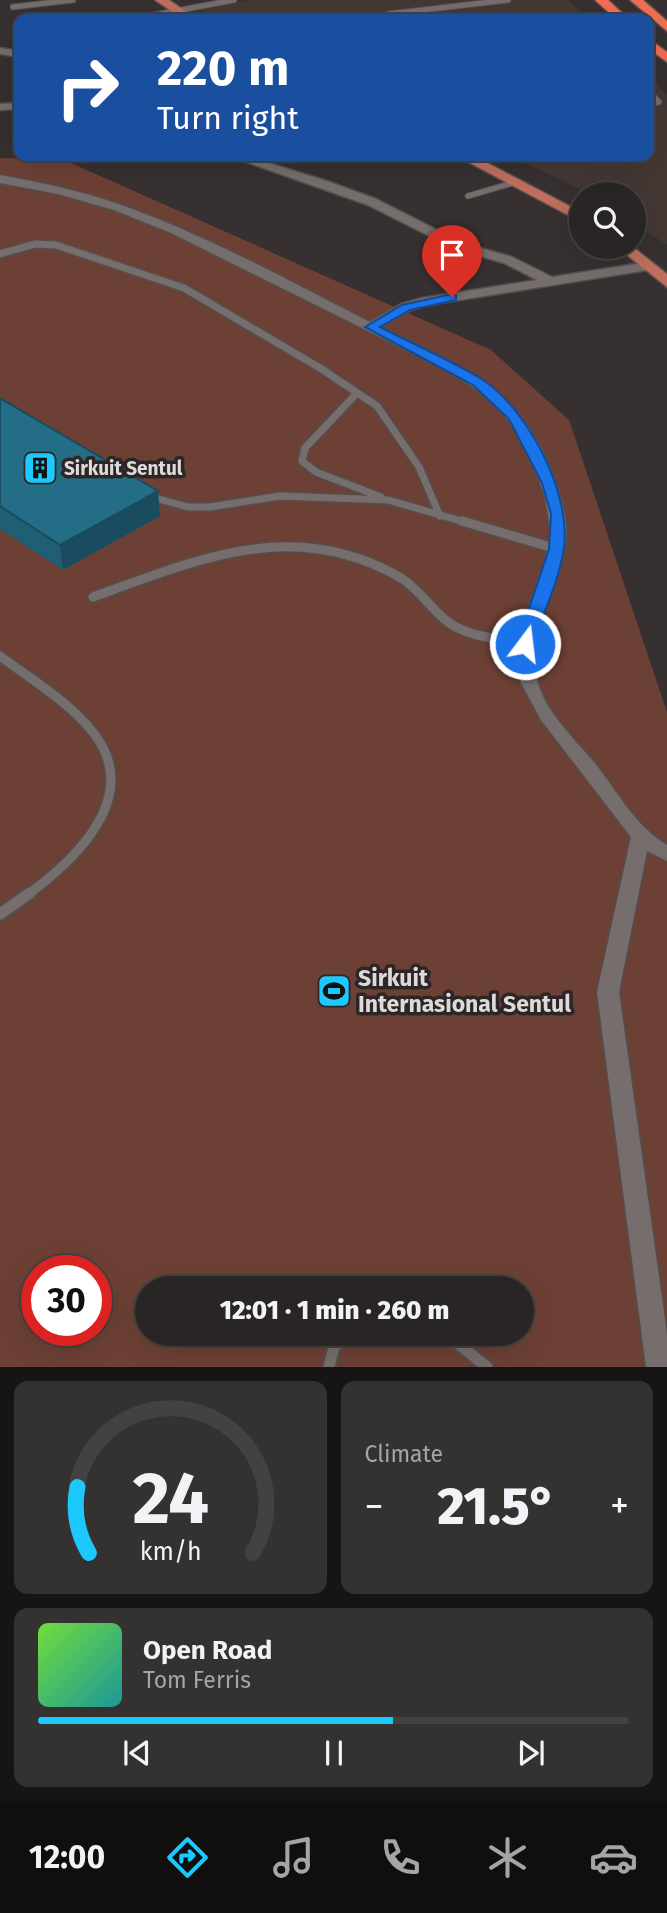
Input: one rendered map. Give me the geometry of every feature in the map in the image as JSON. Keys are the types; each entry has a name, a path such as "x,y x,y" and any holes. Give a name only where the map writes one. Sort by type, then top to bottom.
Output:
{"highway":[{"path":"601,0 617,14"},
{"path":"636,0 652,14"}],"main road":[{"path":"161,0 183,14"},
{"path":"474,161 569,211"},
{"path":"639,259 667,282"}],"street":[{"path":"250,161 360,197 459,246 508,260 549,281"},
{"path":"0,179 78,194 163,225 477,382 514,417 549,483 558,514 556,549 525,644 530,684 559,732 641,835 667,854"},
{"path":"371,327 406,307 427,301 648,266"},
{"path":"641,835 608,992 659,1367"}],"lane":[{"path":"13,7 73,0"},
{"path":"161,14 234,0"},
{"path":"388,14 508,0"},
{"path":"468,196 516,182"},
{"path":"0,254 35,244 56,245 184,288 377,406 419,467 440,516"},
{"path":"357,393 305,448 302,461 316,472 388,500 556,549"},
{"path":"144,494 166,503 188,507 211,507 280,496 388,500"},
{"path":"93,597 222,552 258,544 296,544 361,557 404,580 458,628 525,644"},
{"path":"0,656 58,700 100,742 112,787 94,835 53,878 0,914"},
{"path":"329,1367 335,1346"},
{"path":"461,1346 487,1367"}],"shaded area":[{"path":"248,0 568,0 583,14 210,14 201,10"},
{"path":"654,82 667,95 667,245 646,231 646,182 569,184 522,161 654,161"},
{"name":"Sirkuit Internasional Sentul","path":"0,158 14,158 14,161 66,161 491,350 569,420 667,712 667,1367 0,1367"}],"building":[{"name":"Sirkuit Sentul","path":"0,398 158,491 60,545 0,506"}],"place":[{"name":"Sirkuit Sentul","path":"40,468"},
{"name":"Sirkuit Internasional Sentul","path":"334,991"}],"route":[{"path":"452,297 406,307 371,327 477,382 514,417 549,483 558,514 558,536 556,549 531,617 525,644"}]}
